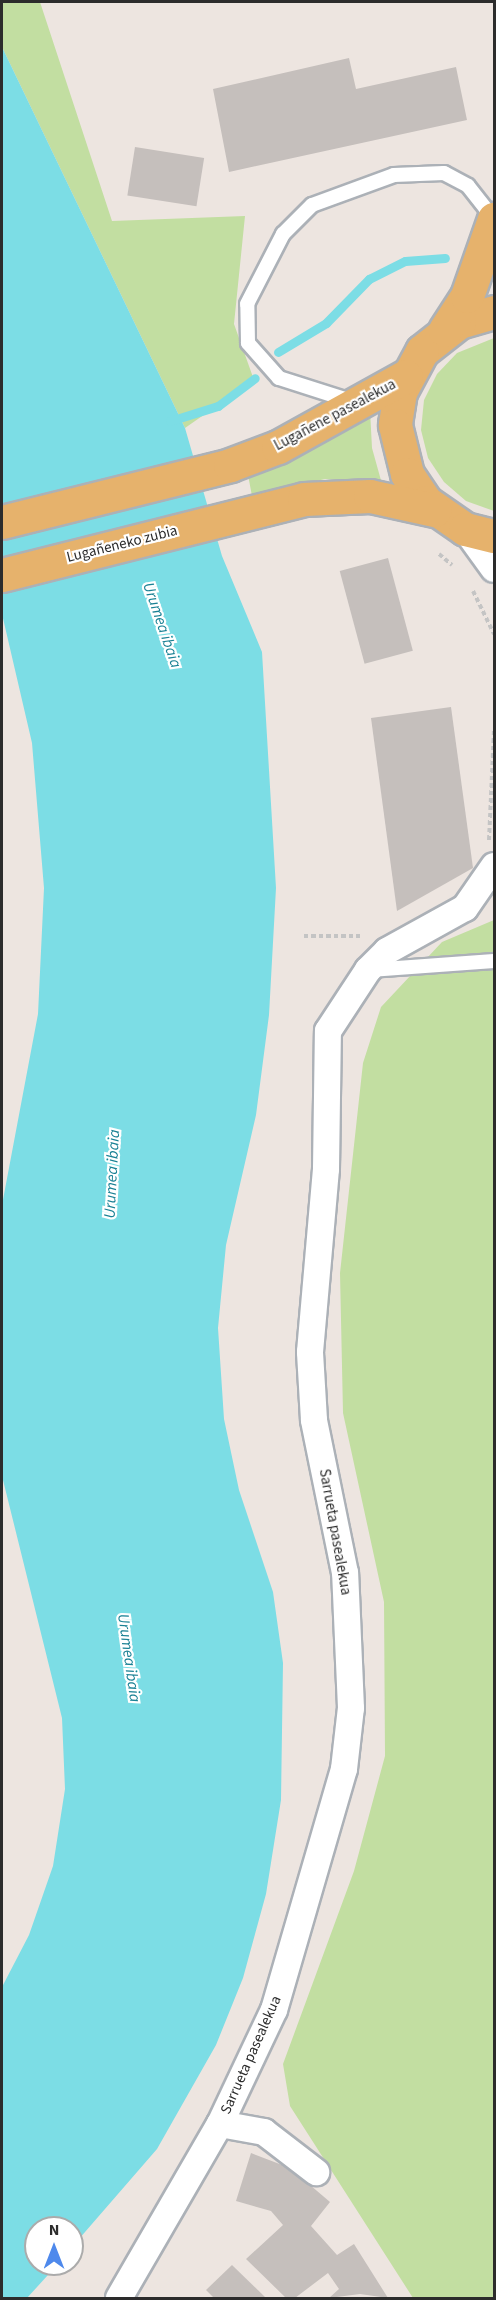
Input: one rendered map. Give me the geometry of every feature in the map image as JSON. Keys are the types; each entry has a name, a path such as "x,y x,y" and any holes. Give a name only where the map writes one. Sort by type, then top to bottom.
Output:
{"main road":[{"path":"480,533 434,510 406,474 396,442 396,409 406,376 445,330 466,296 494,219"},
{"path":"445,330 495,312"},
{"name":"Lugañene pasealekua","path":"2,522 230,465 278,447 406,376"},
{"name":"Lugañeneko zubia","path":"2,574 243,514 336,495 402,500 434,510"}],"street":[{"path":"480,533 495,569"},
{"name":"Sarrueta pasealekua","path":"119,2298 220,2124 274,2010 344,1769 351,1645 345,1573 314,1420 310,1341 326,1169 328,1031 368,970 387,951 465,908 491,857"},
{"path":"220,2124 264,2132 316,2172"}],"lane":[{"path":"359,403 279,378 248,343 247,304 284,234 312,206 394,174 444,173 468,186 494,219"},
{"path":"368,970 495,961"}],"path":[{"path":"429,546 463,573"},
{"path":"468,583 495,634"},
{"path":"491,857 495,730"},
{"path":"304,936 371,936"}],"green space":[{"path":"2,2 40,2 112,221 245,216 234,324 254,380 185,428 2,47"},
{"path":"494,338 494,511 466,501 444,482 428,458 421,430 424,400 437,374 457,353"},
{"path":"370,410 372,448 382,484 325,479 252,496 248,475"},
{"path":"494,920 494,2298 413,2298 290,2106 283,2064 354,1871 385,1756 384,1602 343,1413 340,1273 363,1063 381,1007 442,942"}],"water":[{"name":"Urumea ibaia","path":"2,47 185,428 222,556 262,652 276,888 269,1015 256,1115 226,1245 218,1328 224,1419 239,1490 273,1592 283,1663 281,1800 266,1894 243,1978 216,2045 157,2149 84,2233 84,2216 24,2216 24,2276 47,2276 27,2298 2,2298 2,1987 29,1935 53,1866 65,1789 62,1718 2,1476 2,1205 38,1014 44,888 32,743 2,614"}],"building":[{"path":"349,58 356,89 456,67 467,120 229,172 213,89"},
{"path":"135,147 204,158 196,206 127,195"},
{"path":"388,558 413,651 365,664 340,571"},
{"path":"451,707 473,868 397,911 371,718"},
{"path":"251,2153 290,2168 330,2202 311,2226 337,2255 354,2244 388,2298 360,2294 329,2298 339,2289 328,2273 295,2298 286,2298 246,2259 283,2225 271,2211 236,2201"},
{"path":"232,2265 266,2298 214,2298 206,2290"}],"waterway":[{"path":"278,352 326,323 369,279 405,261 445,258"},
{"path":"170,421 218,406 255,378"}]}
